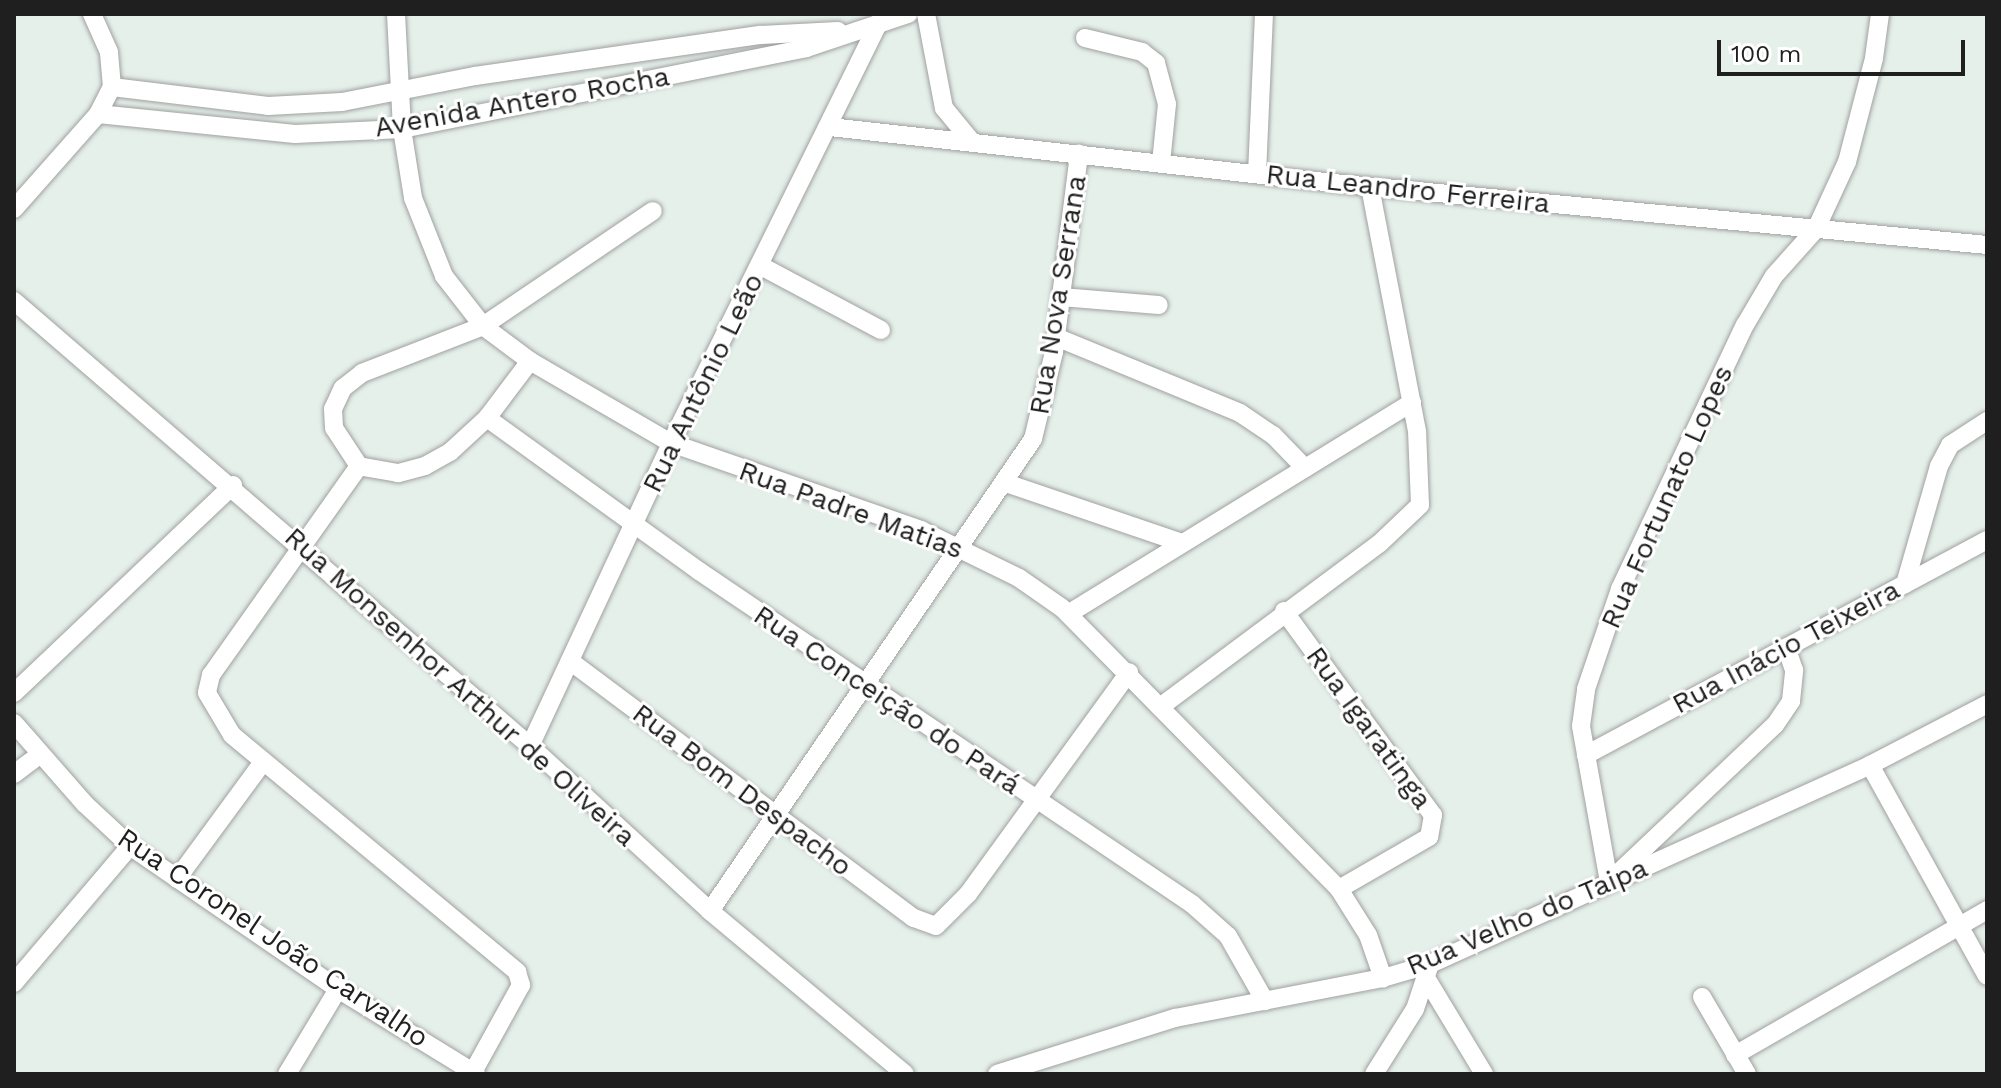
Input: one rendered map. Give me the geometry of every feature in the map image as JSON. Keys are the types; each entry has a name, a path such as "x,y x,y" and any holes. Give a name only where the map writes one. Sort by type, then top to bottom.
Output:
{"street":[{"path":"14,209 98,114 112,87 109,52 92,14"},
{"name":"Rua Padre Matias","path":"396,14 403,93 402,129 413,198 444,276 483,326 530,361 671,443 962,548 1019,578 1068,614 1129,672 1339,889 1368,935 1383,978"},
{"name":"Avenida Antero Rocha","path":"98,114 295,134 402,129 806,48 844,31 908,14"},
{"path":"926,14 944,108 972,142"},
{"path":"1257,174 1264,14"},
{"name":"Rua Fortunato Lopes","path":"1609,882 1581,726 1586,689 1620,589 1745,325 1774,276 1816,229 1847,162 1874,58 1880,14"},
{"name":"Rua Antônio Leão","path":"530,746 671,443 830,127 879,22"},
{"name":"Avenida Antero Rocha","path":"112,87 169,98 297,104 403,93 494,73 803,29 844,31"},
{"path":"1085,38 1142,52 1156,63 1167,104 1161,163"},
{"path":"494,73 497,108"},
{"path":"295,134 297,104"},
{"name":"Rua Leandro Ferreira","path":"830,127 1370,187 1987,245"},
{"name":"Rua Nova Serrana","path":"710,911 1006,483 1043,415 1079,154"},
{"path":"1160,707 1284,611 1380,543 1420,505 1412,402 1370,187"},
{"path":"530,361 487,418 450,452 425,466 398,473 359,466 334,428 333,409 343,388 362,373 483,326 653,211"},
{"path":"761,266 881,330"},
{"path":"1061,297 1159,305"},
{"name":"Rua Monsenhor Arthur de Oliveira","path":"14,301 233,485 530,746 710,911 905,1074"},
{"path":"1056,337 1240,413 1273,435 1305,468"},
{"path":"1068,614 1412,402"},
{"name":"Rua Conceição do Pará","path":"487,418 867,687 1192,904 1228,936 1265,1001"},
{"path":"1905,584 1939,466 1950,445 1987,421"},
{"path":"359,466 300,544 211,675 207,693 215,710 263,762 517,972 521,985 474,1073"},
{"path":"1006,483 1182,543"},
{"path":"14,693 233,485"},
{"name":"Rua Inácio Teixeira","path":"1586,755 1987,540"},
{"name":"Rua Igaratinga","path":"1284,611 1433,815 1429,837 1339,889"},
{"path":"1609,882 1633,854 1775,725 1791,701 1794,670 1786,647"},
{"name":"Rua Bom Despacho","path":"570,661 914,918 936,926 946,920 1035,801"},
{"path":"1035,801 1129,672"},
{"name":"Rua Velho do Taipa","path":"997,1074 1175,1018 1383,978 1429,973 1609,882 1870,765 1987,704"},
{"name":"Rua Coronel João Carvalho","path":"14,723 39,755 130,846 338,989 474,1073"},
{"path":"14,774 39,755"},
{"path":"177,879 263,762"},
{"path":"1870,765 1987,976"},
{"path":"14,983 130,846"},
{"path":"1735,1055 1987,910"},
{"path":"1374,1074 1429,973"},
{"path":"1429,973 1484,1074"},
{"path":"287,1074 338,989"},
{"path":"1702,997 1747,1074"}]}
